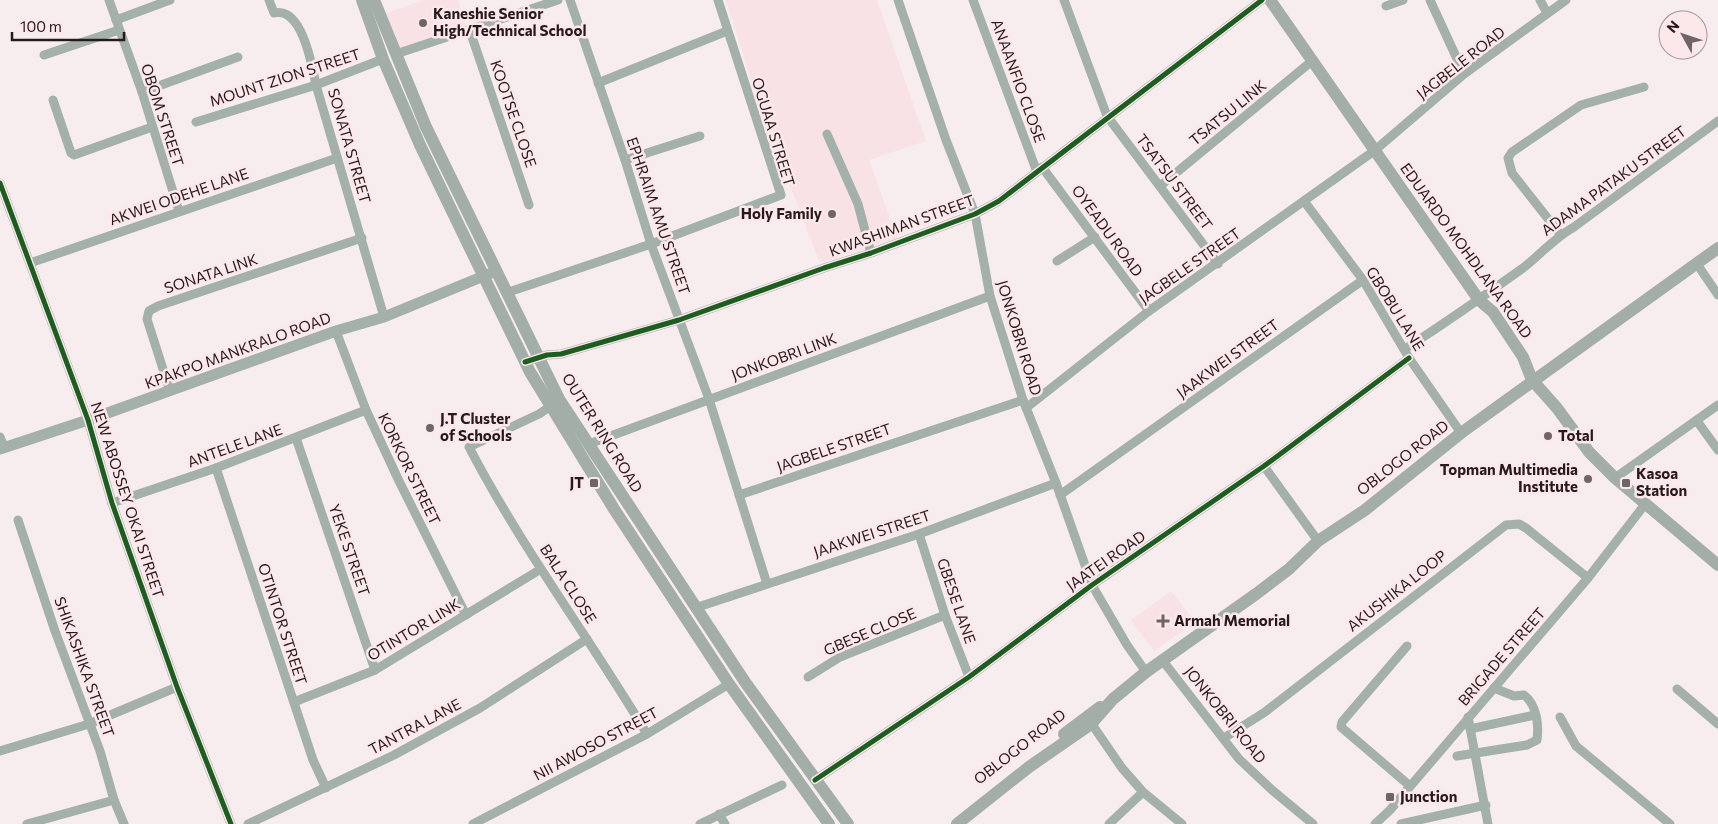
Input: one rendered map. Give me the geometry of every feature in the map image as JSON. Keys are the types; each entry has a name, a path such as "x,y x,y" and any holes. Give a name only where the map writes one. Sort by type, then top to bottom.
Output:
{"main road":[{"name":"OUTER RING ROAD","path":"362,0 383,59 420,144 483,276 534,364 559,398 695,608 848,824"},
{"name":"OUTER RING ROAD","path":"374,0 426,127 506,293 551,406 614,509 729,684 829,824"},
{"name":"EDUARDO MOHDLANA ROAD","path":"1270,0 1479,300 1493,312 1523,356 1532,380 1557,408 1589,452 1615,478 1716,560"},
{"name":"OBLOGO ROAD","path":"957,824 1146,672 1289,569 1318,541 1364,510 1461,433 1500,406 1532,380 1718,248"},
{"name":"OBLOGO ROAD","path":"948,824 1088,720"}],"street":[{"name":"OBOM STREET","path":"109,0 142,92 179,211"},
{"path":"116,20 170,0"},
{"name":"SONATA STREET","path":"269,0 274,13 280,13 295,22 310,55 316,85 384,317"},
{"path":"396,54 470,31 558,0"},
{"name":"EPHRAIM AMU STREET","path":"570,0 625,160 651,244 709,399 767,584"},
{"name":"OGUAA STREET","path":"506,293 651,244 781,195 726,31 718,0"},
{"name":"JONKOBRI ROAD","path":"898,0 946,140 975,214 990,296 1024,404 1056,483 1092,585 1126,645 1146,672"},
{"name":"ANAANFIO CLOSE","path":"974,0 1040,170"},
{"name":"TSATSU STREET","path":"1064,0 1107,116 1218,264"},
{"name":"KWASHIMAN STREET","path":"534,364 561,354 679,320 871,253 975,214 999,201 1107,116 1262,0"},
{"path":"1386,6 1403,0"},
{"path":"1430,0 1464,74"},
{"path":"1540,0 1547,13"},
{"name":"JAGBELE ROAD","path":"1374,151 1464,74 1566,0"},
{"path":"44,55 119,30"},
{"name":"KOOTSE CLOSE","path":"470,31 529,205"},
{"path":"598,83 726,31"},
{"path":"142,92 238,57"},
{"name":"MOUNT ZION STREET","path":"196,122 316,85 383,59"},
{"name":"TSATSU LINK","path":"1160,186 1312,61"},
{"path":"1560,234 1512,173 1508,158 1512,152 1581,105 1644,87"},
{"path":"53,100 71,153 74,155 152,127"},
{"name":"ADAMA PATAKU STREET","path":"1407,354 1531,262 1560,234 1574,227 1718,121"},
{"path":"827,134 858,204 871,253"},
{"path":"625,160 700,136"},
{"name":"JAGBELE STREET","path":"739,494 1024,404 1149,311 1218,264 1374,151"},
{"name":"AKWEI ODEHE LANE","path":"30,263 337,158"},
{"name":"OYEADU ROAD","path":"1040,170 1095,236 1149,311"},
{"name":"NEW ABOSSEY OKAI STREET","path":"0,183 41,298 88,420 112,503 178,687 231,824"},
{"name":"GBOBU LANE","path":"1304,201 1362,280 1407,354 1461,433"},
{"path":"1057,262 1095,236"},
{"name":"SONATA LINK","path":"170,391 147,319 149,311 158,306 362,238"},
{"path":"1696,264 1718,295"},
{"name":"KPAKPO MANKRALO ROAD","path":"1,444 88,420 336,331 384,317 496,271"},
{"name":"JAAKWEI STREET","path":"1060,495 1362,280"},
{"name":"JONKOBRI LINK","path":"589,444 990,296"},
{"name":"KORKOR STREET","path":"336,331 366,410 466,615"},
{"name":"JAATEI ROAD","path":"815,780 969,677 1092,585 1264,466 1407,354"},
{"path":"1615,478 1718,405"},
{"name":"BALA CLOSE","path":"551,406 539,414 469,447 541,569 613,676 647,734"},
{"name":"ANTELE LANE","path":"112,503 216,468 366,410"},
{"path":"1697,420 1718,450"},
{"name":"YEKE STREET","path":"296,438 375,670"},
{"path":"1264,466 1318,541"},
{"name":"OTINTOR STREET","path":"216,468 294,702 326,788"},
{"name":"JAAKWEI STREET","path":"695,608 919,534 1056,483"},
{"name":"BRIGADE STREET","path":"1374,824 1410,786 1588,578 1646,503"},
{"name":"SHIKASHIKA STREET","path":"18,520 100,751 114,800 124,824"},
{"name":"AKUSHIKA LOOP","path":"1224,738 1264,712 1506,525 1519,524 1526,528 1588,578"},
{"name":"GBESE LANE","path":"919,534 944,616 969,677"},
{"name":"OTINTOR LINK","path":"294,702 375,670 541,569"},
{"name":"GBESE CLOSE","path":"808,677 840,657 944,616"},
{"name":"TANTRA LANE","path":"248,824 394,755 480,708 587,639"},
{"path":"1407,646 1342,722 1341,727 1410,786"},
{"name":"JONKOBRI ROAD","path":"1163,661 1251,771 1313,824"},
{"name":"NII AWOSO STREET","path":"473,824 647,734 729,684"},
{"path":"0,751 89,724 178,687"},
{"path":"1457,756 1474,755 1534,744 1538,732 1534,704 1524,695 1514,696 1494,688"},
{"path":"1677,689 1718,724"},
{"path":"1470,729 1535,714"},
{"path":"1468,717 1474,755 1486,805 1488,824"},
{"path":"1560,717 1576,746 1670,824"},
{"path":"1088,720 1122,768 1143,792 1182,824"},
{"path":"700,824 782,785"},
{"path":"1109,824 1143,792"},
{"path":"27,824 114,800"},
{"path":"1401,824 1418,823 1486,805"},
{"path":"719,814 726,824"}],"shaded area":[{"name":"Kaneshie Senior High/Technical School","path":"424,0 458,0 466,27 399,49 384,14"},
{"path":"726,0 877,0 926,141 869,160 897,238 820,263 761,112"},
{"name":"Armah Memorial","path":"1171,591 1195,622 1154,651 1131,620"}],"cycle path":[{"path":"525,362 547,355 561,354 679,320 871,253 975,214 999,201 1262,0"},
{"path":"0,183 88,420 112,503 177,687 231,824"},
{"path":"815,780 969,677 1092,585 1264,466 1409,358"}],"place":[{"name":"Kaneshie Senior High/Technical School","path":"423,23"},
{"name":"Holy Family","path":"832,214"},
{"name":"J.T Cluster of Schools","path":"430,428"},
{"name":"Total","path":"1548,436"},
{"name":"Topman Multimedia Institute","path":"1588,479"},
{"name":"JT","path":"594,483"},
{"name":"Kasoa Station","path":"1626,483"},
{"name":"Armah Memorial","path":"1163,621"},
{"name":"Junction","path":"1390,797"}]}
